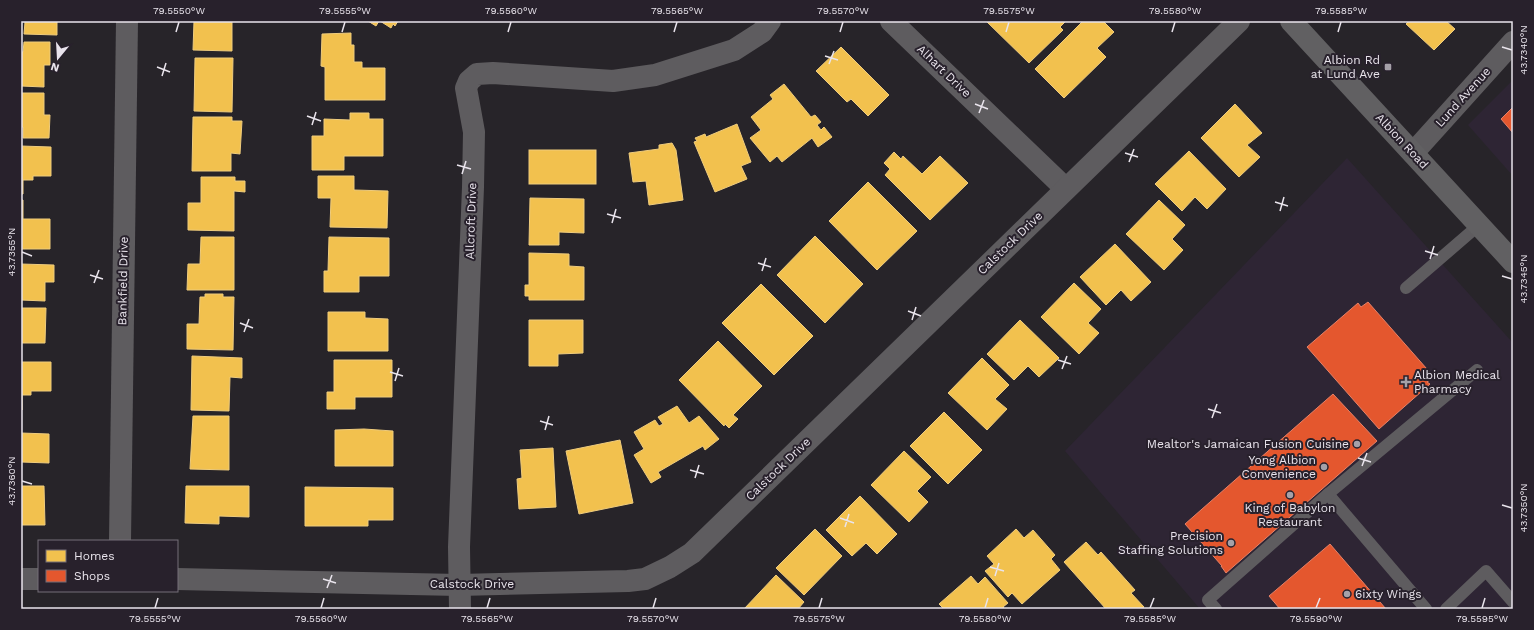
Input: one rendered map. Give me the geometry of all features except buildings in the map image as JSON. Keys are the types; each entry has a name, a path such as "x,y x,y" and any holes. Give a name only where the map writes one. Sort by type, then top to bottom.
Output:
{"main road":[{"name":"Albion Road","path":"1291,21 1512,259"}],"street":[{"name":"Bankfield Drive","path":"120,540 127,21"},
{"name":"Allcroft Drive","path":"460,609 459,585 474,132 466,88 469,81 477,74 493,73 613,81 655,75 734,50 762,32 770,21"},
{"name":"Alhart Drive","path":"891,21 1066,189"},
{"name":"Calstock Drive","path":"178,579 459,585 615,582 645,579 686,557 1239,21"},
{"name":"Lund Avenue","path":"1413,153 1513,42"},
{"path":"21,579 38,579"}],"lane":[{"path":"1406,288 1479,225"},
{"path":"1216,609 1208,600 1328,494 1477,370"},
{"path":"1328,494 1426,609"},
{"path":"1446,609 1486,572 1513,602"}],"shaded area":[{"path":"1513,80 1513,176 1468,125"},
{"path":"1347,158 1513,343 1513,609 1200,609 1065,451"}],"place":[{"name":"Albion Rd at Lund Ave","path":"1388,67"},
{"name":"Albion Medical Pharmacy","path":"1406,382"},
{"name":"Mealtor's Jamaican Fusion Cuisine","path":"1357,444"},
{"name":"Yong Albion Convenience","path":"1324,467"},
{"name":"King of Babylon Restaurant","path":"1290,495"},
{"name":"Precision Staffing Solutions","path":"1231,543"},
{"name":"6ixty Wings","path":"1347,594"}]}
